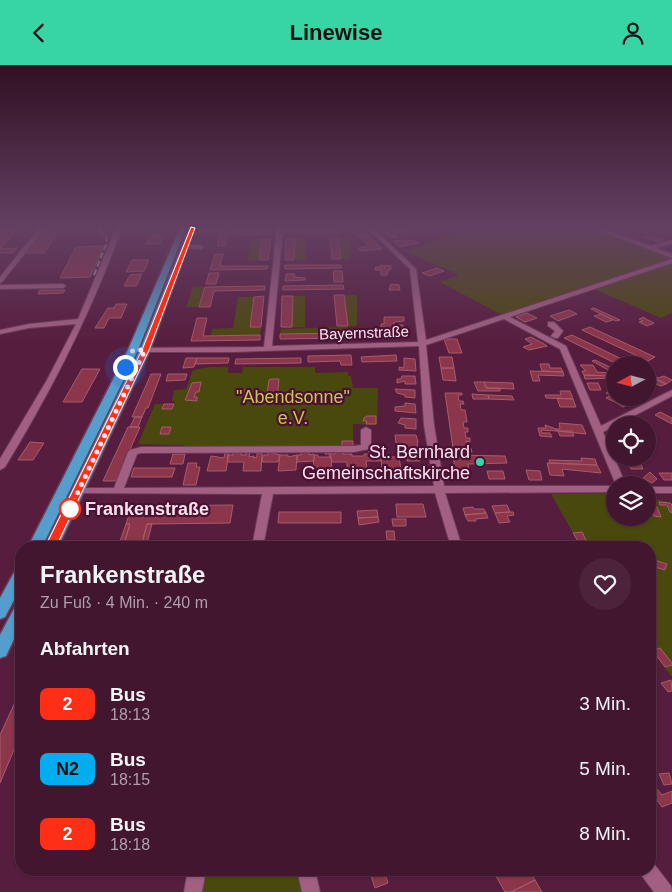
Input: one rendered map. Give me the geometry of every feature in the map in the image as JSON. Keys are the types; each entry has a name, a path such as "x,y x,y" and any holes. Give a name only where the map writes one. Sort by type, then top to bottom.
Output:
{"main road":[{"path":"38,541 139,350 169,267"},
{"path":"54,541 79,491 176,267"},
{"path":"0,613 15,584"},
{"path":"0,651 15,621"}],"street":[{"path":"0,281 11,267"},
{"path":"0,467 53,376 82,321 105,267"},
{"path":"268,349 276,267"},
{"path":"410,267 413,269 423,343 429,425 438,489 455,541"},
{"name":"Bayernstraße","path":"139,350 405,346 423,343 505,317 655,267"},
{"path":"0,287 63,286"},
{"path":"505,317 561,346 594,426 599,431 617,476"},
{"path":"0,332 29,326 82,321"},
{"path":"551,324 559,331 555,337"},
{"path":"599,431 672,393"},
{"path":"118,491 133,452 141,449 354,449 366,447 366,430"},
{"path":"79,491 606,489"},
{"path":"259,541 268,490"},
{"path":"656,490 672,490"},
{"path":"193,892 196,876"},
{"path":"307,876 311,892"},
{"path":"653,876 665,892"}],"green space":[{"path":"440,267 672,267 672,313 661,318 594,289 502,315 440,282 459,275"},
{"path":"193,287 205,287 199,307 186,307"},
{"path":"344,295 357,295 357,326 348,326"},
{"path":"293,296 305,296 305,327 281,328 292,326"},
{"path":"238,297 254,297 250,327 261,327 260,335 211,335 212,329 233,328"},
{"path":"347,327 348,333 280,334 281,329"},
{"name":"\"Abendsonne\" e.V.","path":"210,367 228,367 228,373 242,373 243,367 315,367 315,373 348,372 348,376 351,376 353,388 378,388 377,425 353,424 353,447 183,449 184,445 138,444 155,404 174,404 175,401 172,401 174,390 186,389 193,370"},
{"path":"606,493 606,526 656,526 656,499 672,503 672,677 656,656 656,541 578,541 551,494"},
{"path":"205,876 301,876 305,892 202,892"}],"building":[{"path":"66,267 95,267 90,277 60,278"},
{"path":"129,267 146,267 144,271 126,272"},
{"path":"211,267 268,267 267,269 210,270"},
{"path":"285,267 342,268 285,269"},
{"path":"375,267 391,267 391,269 388,270 387,275 381,275 381,270 375,270"},
{"path":"437,268 444,271 430,276 422,273"},
{"path":"333,271 342,271 343,282 334,282"},
{"path":"209,273 219,273 216,284 206,284"},
{"path":"142,274 136,286 124,286 130,275"},
{"path":"286,274 295,274 294,277 305,278 305,280 285,281"},
{"path":"391,284 399,285 400,290 389,290"},
{"path":"343,285 344,289 283,290 283,286"},
{"path":"265,286 265,290 214,291 210,307 199,307 205,287"},
{"path":"40,290 65,290 63,293 38,294"},
{"path":"334,295 344,295 348,326 337,326"},
{"path":"264,296 261,327 250,327 254,297"},
{"path":"282,296 293,296 292,327 281,327"},
{"path":"116,304 127,304 121,318 109,318 104,328 95,328 108,308 114,308"},
{"path":"594,308 620,320 616,321 591,309"},
{"path":"569,310 577,314 558,321 550,316"},
{"path":"527,313 537,318 525,322 516,317"},
{"path":"601,314 613,320 606,322 594,316"},
{"path":"384,317 404,317 404,321 394,322 394,325 403,325 404,332 381,329 381,324 384,324"},
{"path":"644,317 654,323 647,326 639,322 643,321 639,319"},
{"path":"197,318 207,318 203,336 260,335 260,340 191,341"},
{"path":"590,327 653,356 637,356 582,330"},
{"path":"348,333 349,338 280,339 280,334"},
{"path":"364,333 377,333 377,335 375,335 375,338 365,338"},
{"path":"572,335 616,356 606,356 606,359 564,338"},
{"path":"531,337 547,346 529,350 523,347 532,344 525,339"},
{"path":"444,339 457,339 462,353 449,353"},
{"path":"351,355 352,365 341,365 340,361 308,362 308,356"},
{"path":"396,355 397,361 362,362 361,357"},
{"path":"439,357 452,357 454,368 441,368"},
{"path":"186,358 197,358 194,367 183,368"},
{"path":"197,358 229,358 228,363 195,364"},
{"path":"301,358 301,363 235,364 236,359"},
{"path":"404,358 415,359 416,371 399,370 399,367 404,368"},
{"path":"595,360 606,365 606,369 592,361"},
{"path":"540,364 549,364 550,368 561,368 563,372 542,371"},
{"path":"580,365 593,365 597,372 606,373 606,376 584,375 582,371 586,371"},
{"path":"441,368 454,368 456,381 443,380"},
{"path":"82,369 100,369 82,402 63,402"},
{"path":"530,371 563,372 564,376 538,375 540,381 533,381"},
{"path":"151,374 161,374 148,408 146,408 142,417 132,417"},
{"path":"168,374 187,374 185,380 166,381"},
{"path":"584,375 606,376 606,378 585,379"},
{"path":"402,376 415,376 416,384 405,384 405,381 397,383 397,379 401,379"},
{"path":"664,376 672,380 666,384 656,379 656,377"},
{"path":"279,379 277,400 266,400 269,380"},
{"path":"656,379 666,384 661,386 656,384"},
{"path":"201,382 199,392 196,392 194,397 197,397 197,401 185,400 192,383"},
{"path":"474,382 484,382 486,388 500,388 500,391 478,391"},
{"path":"484,382 513,383 514,389 486,388"},
{"path":"587,383 598,383 601,390 590,390"},
{"path":"395,389 415,390 415,398 405,397 405,395 397,393"},
{"path":"243,390 251,390 252,396 243,397"},
{"path":"560,391 570,391 573,399 546,398 545,395 561,395"},
{"path":"445,393 462,393 462,395 458,395 459,401 463,401 464,404 460,404 461,410 465,410 467,422 463,422 464,428 468,428 468,432 465,432 466,438 470,438 470,442 466,441 467,448 471,448 472,452 468,451 468,455 454,455"},
{"path":"472,394 488,395 489,399 473,399"},
{"path":"488,395 512,396 514,400 489,399"},
{"path":"557,398 573,399 576,407 560,407"},
{"path":"405,403 415,404 416,413 395,411 395,407 405,406"},
{"path":"164,404 174,404 172,409 162,409"},
{"path":"660,412 672,418 672,424 655,415"},
{"path":"367,416 376,416 376,424 366,424 367,421 363,421"},
{"path":"135,417 142,417 138,427 130,427"},
{"path":"401,418 416,419 416,429 405,428 405,425 398,423"},
{"path":"559,423 582,425 586,434 557,431 556,429 560,429"},
{"path":"545,425 556,429 557,431 541,430 542,433 550,433 552,437 540,436 538,428 546,428"},
{"path":"128,427 140,427 116,481 103,481"},
{"path":"162,427 171,427 169,434 160,434"},
{"path":"558,431 572,431 574,436 560,436"},
{"path":"395,435 416,435 420,461 407,461 407,453 396,448 407,448 406,443 396,443"},
{"path":"342,441 353,441 353,447 342,447"},
{"path":"30,442 44,443 33,460 18,460"},
{"path":"233,451 241,451 241,455 246,455 246,451 250,451 249,457 254,456 253,458 257,457 257,453 262,453 261,471 243,471 244,462 227,462 228,455 233,455"},
{"path":"325,451 330,451 330,454 335,454 335,451 343,451 343,454 364,456 364,454 369,454 369,451 377,451 377,454 382,454 382,457 381,461 366,461 367,470 347,470 347,462 332,462 331,457 329,454 325,454"},
{"path":"225,452 229,452 226,471 207,471 211,456 224,458"},
{"path":"268,452 280,455 278,462 262,462 263,455 268,455"},
{"path":"301,452 310,452 309,455 314,454 314,461 297,462 297,455 301,455"},
{"path":"173,454 185,454 183,464 170,464"},
{"path":"280,455 288,455 288,457 297,455 296,470 278,471"},
{"path":"314,455 318,455 318,457 331,457 332,470 313,470"},
{"path":"398,455 402,457 399,457 401,470 382,470 381,457 398,457"},
{"name":"St. Bernhard Gemeinschaftskirche","path":"453,455 505,456 507,463 468,464 469,470 455,470"},
{"path":"581,458 595,459 597,465 550,463 549,460 582,461"},
{"path":"188,463 197,463 196,467 200,467 196,485 183,485"},
{"path":"547,463 597,465 601,473 562,469 564,476 550,475"},
{"path":"630,466 642,466 643,469 631,469"},
{"path":"134,468 175,468 172,477 131,477"},
{"path":"526,470 540,471 542,480 529,480"},
{"path":"487,471 503,471 505,479 489,479"},
{"path":"650,472 654,476 645,476"},
{"path":"659,473 672,473 672,480 664,480"},
{"path":"659,502 670,503 672,505 672,513 667,505 660,505"},
{"path":"396,504 423,504 426,517 397,517"},
{"path":"233,505 230,523 147,524 143,541 125,541 130,524 126,524 132,506"},
{"path":"507,505 510,512 495,513 492,506"},
{"path":"473,507 474,509 484,509 486,513 465,515 463,508"},
{"path":"656,507 657,507 661,517 656,516"},
{"path":"377,510 378,517 358,518 357,511"},
{"path":"279,512 341,512 341,523 278,523"},
{"path":"513,512 514,515 507,516 510,522 499,523 495,513"},
{"path":"486,513 488,518 475,519 476,521 468,521 465,515"},
{"path":"378,517 379,522 359,525 358,518"},
{"path":"392,519 406,519 406,526 393,526"},
{"path":"126,524 130,524 125,541 120,541"},
{"path":"147,524 152,524 148,541 143,541"},
{"path":"386,531 394,531 395,540 387,540"},
{"path":"582,532 586,541 578,541 573,533"},
{"path":"656,561 667,564 665,570 656,567"},
{"path":"660,648 672,665 665,667 656,655 656,649"},
{"path":"671,680 672,691 668,692 661,683"},
{"path":"15,702 15,747 0,783 0,735"},
{"path":"669,773 672,784 664,785 659,774"},
{"path":"656,788 662,795 672,791 672,803 662,807 656,799"},
{"path":"371,876 386,876 388,883 375,888"},
{"path":"496,876 533,876 535,880 511,892 505,892"},
{"path":"535,880 542,892 511,892"}],"railway":[{"path":"94,275 97,267"}],"bus line":[{"name":"2","path":"54,541 145,350 178,267"}],"place":[{"name":"St. Bernhard Gemeinschaftskirche","path":"480,462"},
{"name":"Frankenstraße","path":"70,509"}],"route":[{"path":"70,509 145,350 133,350 125,367"}]}
